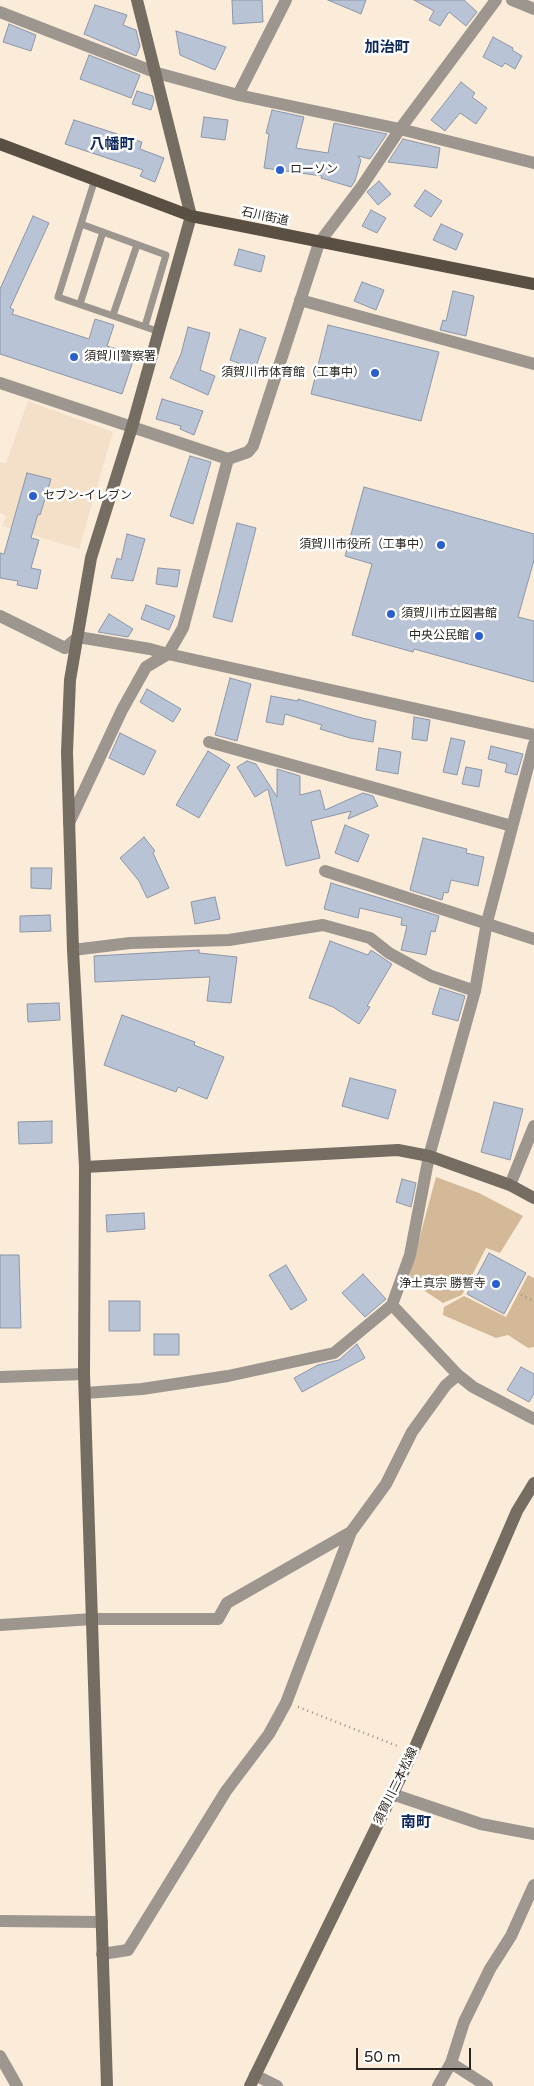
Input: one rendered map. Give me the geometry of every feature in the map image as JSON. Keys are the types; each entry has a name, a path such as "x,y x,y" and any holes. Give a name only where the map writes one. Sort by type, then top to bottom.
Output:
{"main road":[{"name":"石川街道","path":"1,147 95,179 191,216 319,243 534,284"}],"street":[{"path":"107,2086 84,1374 85,1167 73,950 67,752 70,680 91,558 132,428 191,216 157,73 137,0"},
{"path":"238,95 286,0"},
{"path":"0,383 228,459 248,452 253,446 319,243 362,186 400,129 496,0"},
{"path":"512,0 534,10"},
{"path":"0,12 157,73 238,95 400,129 534,163"},
{"path":"300,300 534,364"},
{"path":"69,823 122,710 146,667 168,654 183,628 228,459"},
{"path":"0,616 65,648 78,637 150,649 534,734"},
{"path":"209,742 512,826"},
{"path":"85,1393 142,1389 228,1376 334,1353 392,1305 410,1255 429,1156 475,991 487,922 534,744"},
{"path":"325,871 487,922 534,939"},
{"path":"73,950 130,943 230,940 323,925 370,938 389,953 431,976 475,991"},
{"path":"510,1185 534,1126"},
{"path":"85,1167 398,1150 429,1156 510,1185 534,1198"},
{"path":"392,1305 458,1375 473,1387 534,1419"},
{"path":"0,1377 84,1374"},
{"path":"102,1954 128,1950 226,1791 269,1734 286,1703 351,1532 386,1484 412,1432 446,1385 458,1375"},
{"name":"須賀川二本松線","path":"252,2081 413,1752 517,1511 534,1482"},
{"path":"0,1625 93,1619 218,1619 227,1603 351,1532"},
{"path":"392,1794 481,1824 534,1834"},
{"path":"438,2086 451,2063 464,2022 490,1968 511,1936 534,1885"},
{"path":"0,1921 102,1922"},
{"path":"0,2056 17,2086"},
{"path":"451,2063 487,2086"},
{"path":"252,2081 277,2086"}],"lane":[{"path":"95,179 58,297 160,332"},
{"path":"81,224 166,256 145,326"},
{"path":"80,304 103,232"},
{"path":"114,315 137,245"}],"path":[{"path":"521,1295 534,1300"},
{"path":"286,1703 413,1752"}],"shaded area":[{"path":"28,401 113,432 79,549 2,526 6,516 0,513 0,462 6,463"},
{"path":"436,1177 479,1193 523,1216 500,1253 486,1248 462,1295 443,1303 408,1280"},
{"path":"528,1275 534,1278 534,1347 528,1348 508,1335 496,1338 443,1315 444,1307 464,1296 506,1317"}],"building":[{"path":"232,0 262,0 263,22 233,24"},
{"path":"328,0 366,0 361,14"},
{"path":"414,0 464,0 477,12 466,26 449,12 440,26 429,20 434,11"},
{"path":"95,5 127,15 123,25 136,30 140,46 136,56 84,34"},
{"path":"9,24 36,35 31,51 3,42"},
{"path":"176,31 226,47 215,70 180,55"},
{"path":"493,37 513,48 512,50 522,56 515,69 505,63 502,67 483,57"},
{"path":"89,55 140,75 131,98 80,79"},
{"path":"461,82 475,93 472,97 487,108 476,124 460,113 445,131 431,120"},
{"path":"137,91 153,96 154,100 151,110 132,104"},
{"path":"272,110 304,117 296,148 328,153 334,123 387,134 370,159 358,156 361,160 355,181 351,187 321,178 322,176 264,168 269,134 266,133"},
{"path":"204,117 228,120 225,140 201,137"},
{"path":"74,120 142,142 140,149 164,158 155,182 140,176 143,170 65,144"},
{"path":"403,139 440,148 437,168 388,162"},
{"path":"379,181 391,194 378,205 367,192"},
{"path":"425,190 442,201 431,217 414,206"},
{"path":"371,210 386,218 377,233 362,226"},
{"name":"須賀川警察署","path":"33,216 49,223 10,308 14,310 12,314 89,339 95,319 114,325 107,346 135,355 122,394 0,354 0,289"},
{"path":"441,224 463,234 456,250 433,240"},
{"path":"239,249 265,256 261,272 234,265"},
{"path":"362,282 384,290 376,310 354,301"},
{"path":"453,291 474,296 466,336 440,330 443,320 446,321"},
{"name":"須賀川市体育館（工事中）","path":"328,325 439,352 421,421 311,394"},
{"path":"188,327 210,333 200,370 215,376 208,395 170,378 181,354"},
{"path":"240,329 266,338 255,369 230,360"},
{"path":"162,399 203,411 194,435 180,429 181,426 156,419"},
{"path":"190,456 211,462 193,524 170,516"},
{"path":"27,473 51,479 31,538 39,540 31,568 41,570 37,589 17,585 18,581 0,578 0,553 4,554"},
{"path":"364,487 534,534 534,560 518,617 534,621 534,682 414,649 413,652 352,635 372,564 345,556"},
{"path":"237,523 256,528 232,622 213,617"},
{"path":"127,534 145,539 133,581 111,578 117,558 121,560"},
{"path":"158,568 180,570 177,587 156,584"},
{"path":"146,605 175,616 169,630 141,619"},
{"path":"109,614 133,629 128,637 98,632"},
{"path":"230,678 251,684 237,741 215,735"},
{"path":"147,689 181,709 173,722 140,702"},
{"path":"271,696 298,701 298,699 376,721 373,742 350,738 320,729 322,725 285,714 283,725 266,722"},
{"path":"414,717 430,720 427,741 412,739"},
{"path":"120,733 156,751 144,775 109,758"},
{"path":"451,738 465,741 457,775 443,772"},
{"path":"491,746 523,754 517,775 505,772 507,764 488,759"},
{"path":"379,748 401,752 398,774 376,770"},
{"path":"208,751 230,765 199,818 176,805"},
{"path":"247,761 256,764 277,797 277,769 300,776 300,795 320,790 325,810 363,793 373,796 378,806 348,819 351,811 311,821 320,858 286,866 268,789 255,797 237,767"},
{"path":"466,767 482,770 479,787 462,784"},
{"path":"345,825 369,835 358,862 335,853"},
{"path":"144,837 155,851 153,853 169,888 147,898 139,881 120,858"},
{"path":"423,838 467,849 466,853 484,857 478,886 451,880 448,893 444,892 442,900 410,890"},
{"path":"31,868 52,868 51,889 31,888"},
{"path":"331,883 439,916 435,932 431,931 426,955 401,950 407,926 401,925 402,918 360,908 358,918 324,909"},
{"path":"215,897 220,919 195,924 191,902"},
{"path":"50,915 51,931 20,932 20,916"},
{"path":"330,941 368,955 371,950 392,964 367,1006 370,1007 359,1024 333,1007 309,998"},
{"path":"199,950 199,953 237,957 231,1003 207,1001 210,977 95,982 94,956"},
{"path":"440,988 465,996 458,1021 432,1014"},
{"path":"59,1003 60,1020 28,1022 27,1004"},
{"path":"122,1015 195,1042 194,1045 224,1057 207,1099 178,1087 176,1092 104,1065"},
{"path":"350,1078 396,1090 388,1119 342,1106"},
{"path":"494,1102 523,1109 510,1160 481,1152"},
{"path":"52,1121 52,1143 19,1144 18,1122"},
{"path":"402,1179 416,1183 411,1207 396,1202"},
{"path":"144,1213 145,1229 107,1232 106,1215"},
{"name":"浄土真宗 勝誓寺","path":"489,1253 526,1273 504,1314 467,1294"},
{"path":"0,1255 19,1255 21,1328 0,1328"},
{"path":"286,1265 307,1300 291,1310 269,1275"},
{"path":"363,1274 386,1299 365,1317 342,1293"},
{"path":"109,1301 140,1301 140,1331 109,1331"},
{"path":"154,1334 179,1334 179,1355 154,1355"},
{"path":"357,1344 365,1358 302,1392 294,1378 318,1365 339,1360"},
{"path":"521,1367 534,1374 534,1394 529,1402 507,1390"}],"place":[{"name":"ローソン","path":"280,170"},
{"name":"須賀川警察署","path":"74,357"},
{"name":"須賀川市体育館（工事中）","path":"375,373"},
{"name":"セブン-イレブン","path":"33,496"},
{"name":"須賀川市役所（工事中）","path":"441,545"},
{"name":"須賀川市立図書館","path":"391,614"},
{"name":"中央公民館","path":"479,636"},
{"name":"浄土真宗 勝誓寺","path":"496,1284"}],"district":[{"name":"加治町","path":"387,48"},
{"name":"八幡町","path":"112,145"},
{"name":"南町","path":"416,1823"}]}
